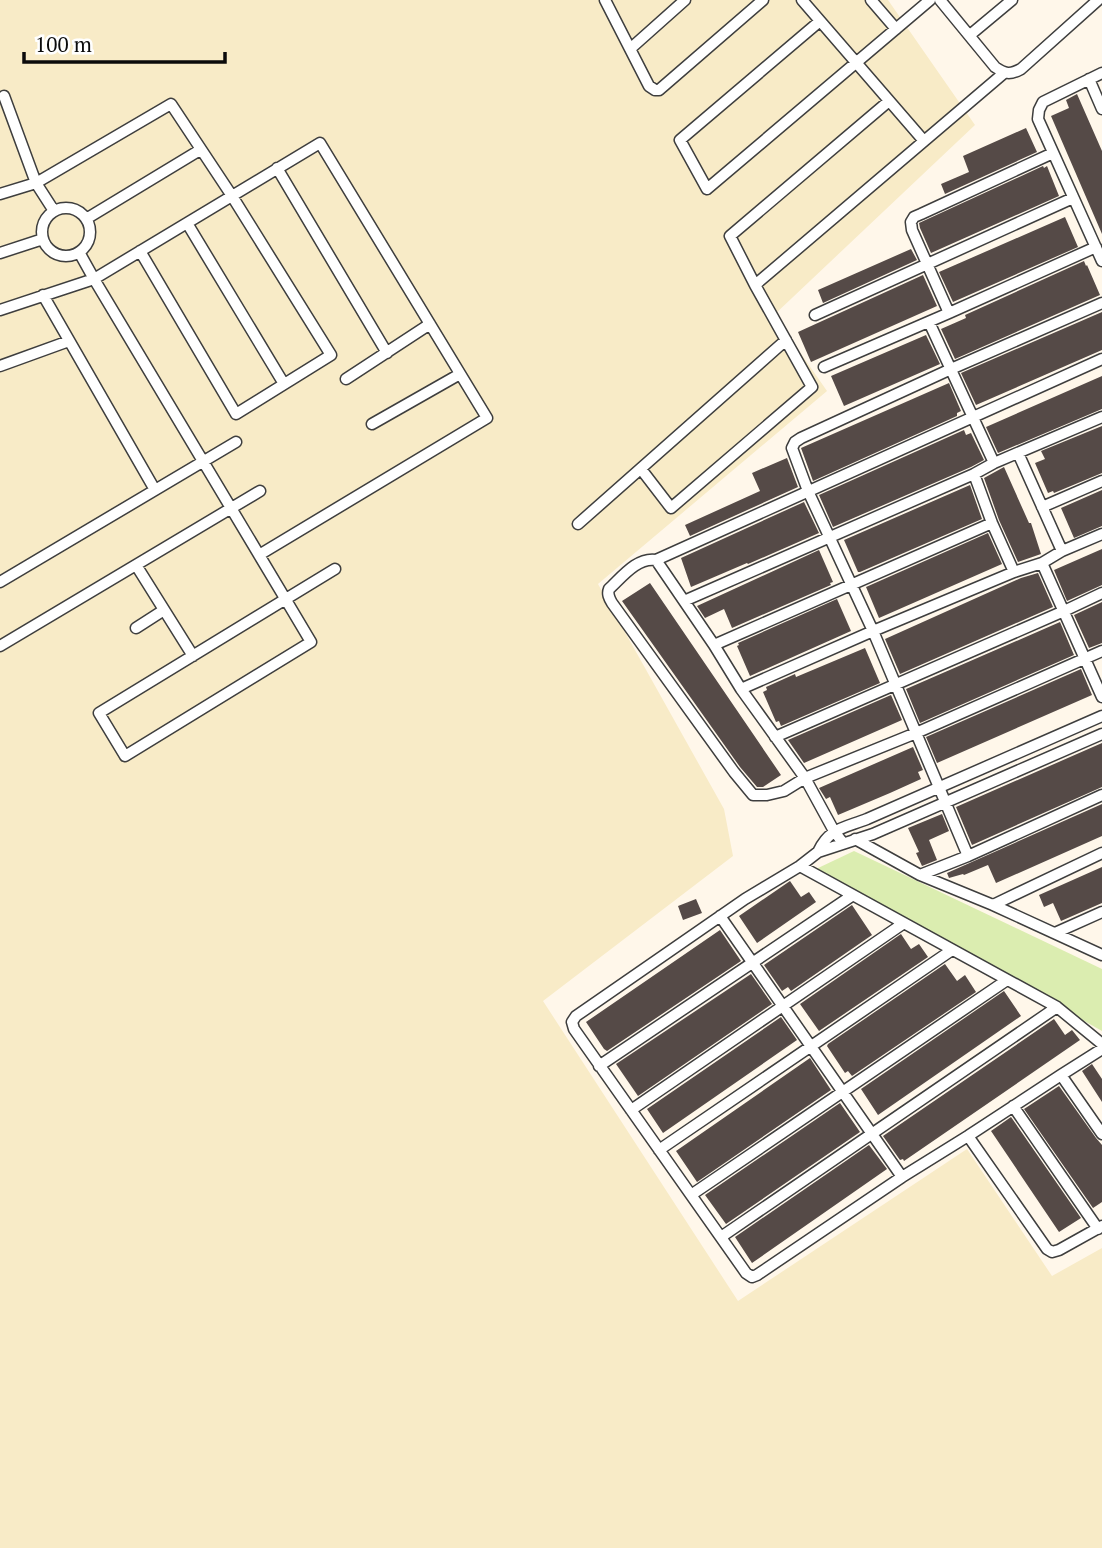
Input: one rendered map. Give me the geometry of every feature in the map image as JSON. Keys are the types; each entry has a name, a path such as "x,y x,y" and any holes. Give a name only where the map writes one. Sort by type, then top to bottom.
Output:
{"street":[{"path":"605,0 649,86 655,90 659,90 763,0"},
{"path":"630,49 685,0"},
{"path":"802,0 924,141"},
{"path":"871,0 896,29"},
{"path":"820,21 680,140 707,188 930,0"},
{"path":"940,0 995,67 1011,74 1021,69 1098,0"},
{"path":"970,35 1012,0"},
{"path":"755,285 1004,73"},
{"path":"1102,73 1043,102 1038,110 1038,119 1102,261"},
{"path":"1089,79 1102,109"},
{"path":"5,96 36,183 54,211"},
{"path":"641,469 671,508 812,387 730,236 889,101"},
{"path":"0,194 36,183 171,104 331,355 236,414 140,251"},
{"path":"0,310 94,279 320,143 487,418 259,555"},
{"path":"86,219 200,150"},
{"path":"949,313 912,230 911,222 914,217 1053,153"},
{"path":"277,169 387,353"},
{"path":"815,315 1073,198"},
{"path":"71,208 86,219 90,233 85,247 79,252 65,256 46,246 43,225 54,211 71,208"},
{"path":"187,223 284,384"},
{"path":"0,253 43,239"},
{"path":"824,367 1096,247"},
{"path":"79,252 94,279 231,509 259,555 286,600 311,642 125,756 99,713 286,600 335,569"},
{"path":"43,295 155,490"},
{"path":"968,856 873,631 808,491 792,448 795,442 951,369 1102,303"},
{"path":"929,322 994,463"},
{"path":"346,379 430,324"},
{"path":"578,524 786,340"},
{"path":"0,366 69,341"},
{"path":"1102,359 656,560 640,562 608,589 608,597 612,603 751,794 767,795 784,791 805,778 916,733 1102,651"},
{"path":"372,424 460,374"},
{"path":"684,601 1102,417"},
{"path":"0,582 236,442"},
{"path":"1018,453 1062,551"},
{"path":"974,474 1014,572"},
{"path":"1042,507 1102,481"},
{"path":"0,646 260,491"},
{"path":"714,645 992,523"},
{"path":"741,689 873,631 1014,572 1042,563 1062,551 1102,534"},
{"path":"656,560 741,689 805,778 843,843"},
{"path":"1042,563 1102,697"},
{"path":"136,565 193,656"},
{"path":"775,737 1102,593"},
{"path":"136,628 164,610"},
{"path":"818,852 826,838 834,831 1102,716"},
{"path":"800,866 1057,1007 1102,1047 752,1277 746,1273 599,1066 574,1028 573,1019 720,916 818,852 873,834 1102,734"},
{"path":"920,876 1102,795"},
{"path":"867,819 873,834"},
{"path":"855,839 920,876 993,905 1102,955"},
{"path":"993,905 1102,853"},
{"path":"599,1066 853,895"},
{"path":"1055,933 1102,912"},
{"path":"720,916 902,1177"},
{"path":"631,1110 904,923"},
{"path":"659,1150 952,950"},
{"path":"691,1195 1007,980"},
{"path":"721,1237 1057,1007"},
{"path":"1061,1074 1102,1134"},
{"path":"968,1136 1047,1249 1052,1252 1059,1250 1100,1228 1013,1106"}],"shaded area":[{"path":"0,0 888,0 975,125 774,315 827,391 598,584 724,809 733,856 543,1001 738,1301 967,1149 1052,1276 1102,1248 1102,1548 0,1548"}],"green space":[{"path":"854,851 1102,969 1102,1031 816,869"}],"building":[{"path":"1077,94 1102,151 1102,234 1051,116 1069,108 1066,100"},
{"path":"1026,128 1037,152 945,194 941,184 969,172 963,156"},
{"path":"1047,166 1059,196 931,253 919,223"},
{"path":"1065,217 1078,247 953,302 939,272"},
{"path":"911,249 917,260 823,303 818,290"},
{"path":"1084,261 1100,295 955,359 941,329 966,318 965,315"},
{"path":"923,275 937,306 811,362 798,332"},
{"path":"1102,312 1102,350 976,405 961,373"},
{"path":"926,335 940,364 844,406 831,376"},
{"path":"1102,376 1102,409 998,453 986,427"},
{"path":"949,383 961,411 957,416 813,481 801,448"},
{"path":"1102,426 1102,473 1048,493 1035,463 1045,459 1041,451"},
{"path":"964,430 966,435 971,433 984,460 833,527 819,495"},
{"path":"787,458 798,487 690,536 685,525 760,491 752,473"},
{"path":"1004,467 1031,523 1041,554 1018,562 984,478"},
{"path":"970,485 982,519 858,572 844,540"},
{"path":"1102,490 1102,526 1074,538 1061,508"},
{"path":"804,502 819,533 691,587 681,558"},
{"path":"988,533 1002,564 879,618 866,587"},
{"path":"1102,549 1102,585 1067,601 1054,570"},
{"path":"819,550 833,582 831,585 732,628 724,609 705,618 697,606"},
{"path":"1038,573 1053,607 900,674 885,639 1021,578"},
{"path":"650,583 781,775 763,787 757,787 740,767 622,601"},
{"path":"837,599 851,631 750,676 738,643"},
{"path":"1102,602 1102,643 1089,648 1074,615"},
{"path":"1060,622 1074,655 920,723 906,689"},
{"path":"865,648 880,683 781,726 779,721 776,722 763,692 767,690 766,687"},
{"path":"1081,669 1092,695 937,763 926,737"},
{"path":"891,695 902,720 804,763 788,740"},
{"path":"1102,743 1102,787 972,845 956,807"},
{"path":"913,747 923,770 918,772 921,779 890,793 838,815 830,797 826,799 819,788"},
{"path":"1102,804 1102,836 996,883 988,865 949,878 947,873"},
{"path":"942,814 949,831 929,840 937,860 922,866 908,828"},
{"path":"1102,867 1102,903 1061,921 1053,903 1044,907 1039,895"},
{"path":"790,881 801,897 809,892 816,902 757,943 739,916"},
{"path":"696,899 702,913 683,920 678,906"},
{"path":"852,905 872,935 791,991 788,987 782,991 764,965"},
{"path":"720,930 741,961 607,1051 604,1049 586,1022"},
{"path":"901,934 911,949 919,944 928,957 819,1031 800,1004"},
{"path":"945,964 957,981 965,975 976,992 852,1076 848,1071 845,1073 828,1044"},
{"path":"751,974 772,1004 638,1096 616,1064"},
{"path":"1004,991 1021,1016 878,1115 861,1089"},
{"path":"781,1017 797,1040 663,1133 647,1109"},
{"path":"1054,1019 1065,1035 1072,1030 1080,1040 904,1161 900,1160 883,1136"},
{"path":"810,1058 831,1090 697,1182 676,1151"},
{"path":"1092,1064 1102,1079 1102,1102 1082,1071"},
{"path":"1059,1086 1102,1145 1102,1202 1093,1208 1024,1109"},
{"path":"840,1103 860,1132 726,1224 705,1195"},
{"path":"1011,1117 1081,1218 1059,1232 991,1131"},
{"path":"869,1145 887,1169 752,1263 735,1237"}]}
